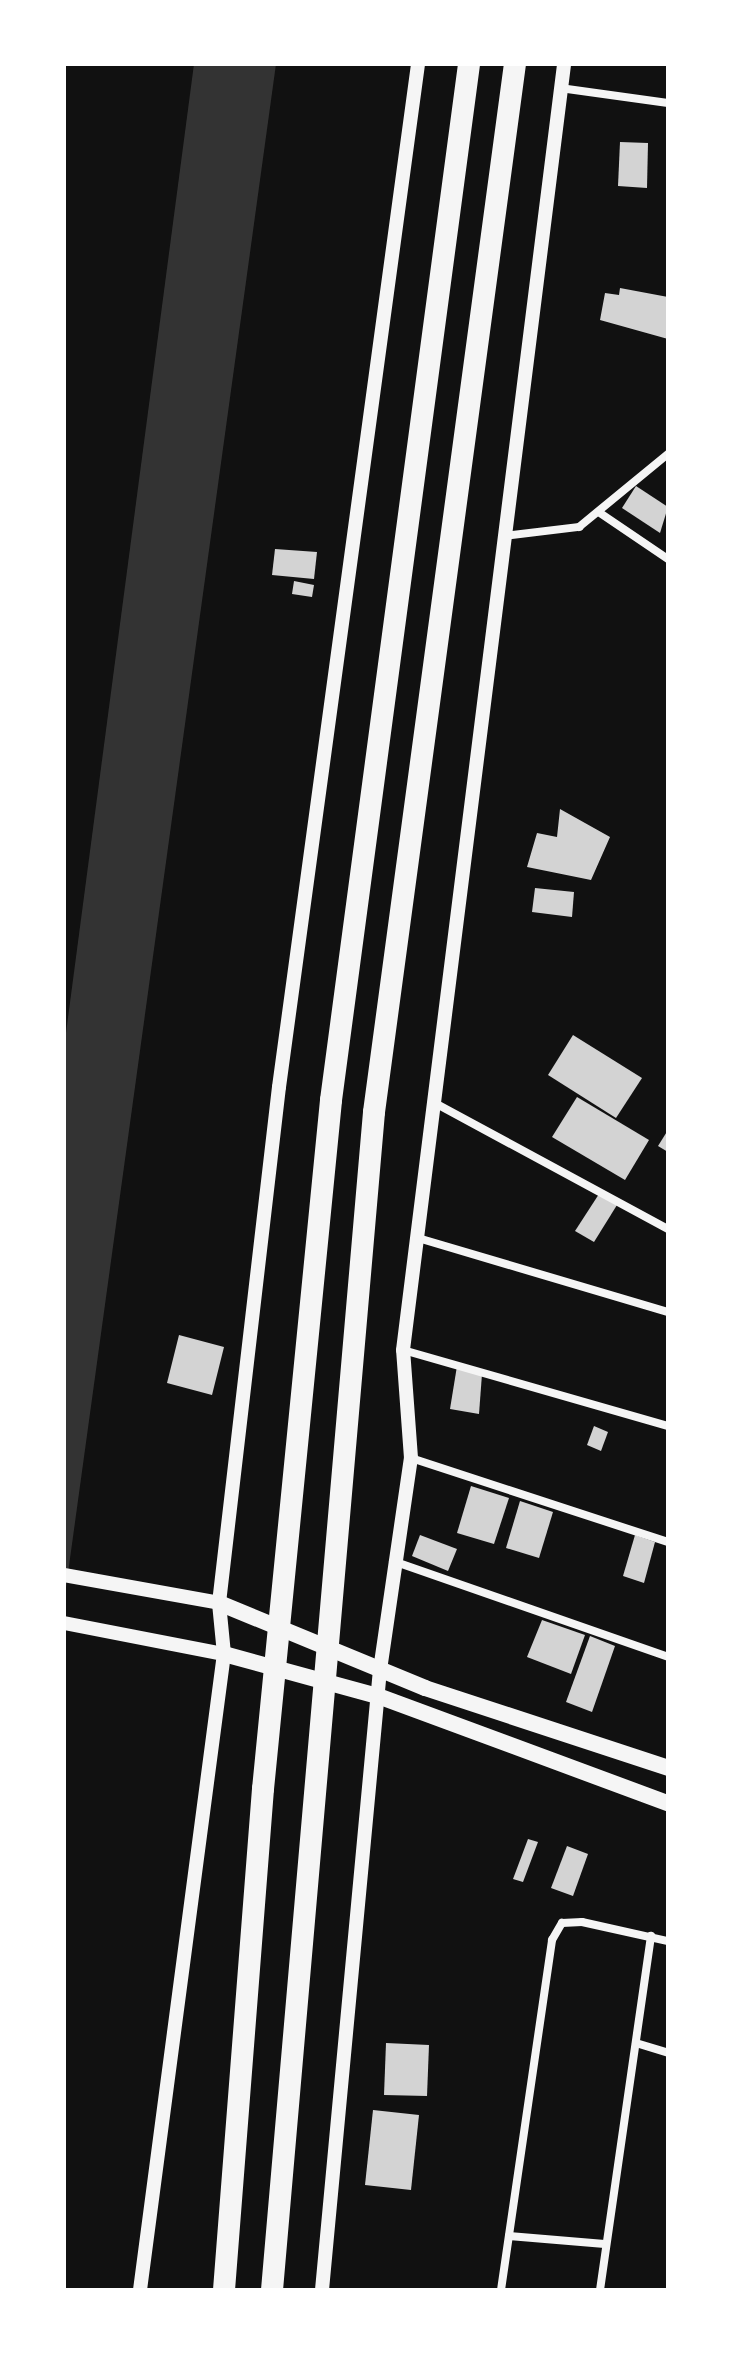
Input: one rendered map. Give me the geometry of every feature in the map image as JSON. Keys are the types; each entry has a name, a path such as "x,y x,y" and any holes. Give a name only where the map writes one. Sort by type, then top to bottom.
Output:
{"highway":[{"path":"224,2290 263,1789 331,1100 469,64"},
{"path":"272,2290 311,1794 341,1516 374,1112 515,64"}],"main road":[{"path":"219,1603 380,1670 668,1768"},
{"path":"224,1654 378,1696 668,1803"}],"street":[{"path":"140,2290 224,1654 219,1603 279,1087 418,64"},
{"path":"322,2290 380,1670 393,1561 411,1458 403,1350 431,1102 564,64"},
{"path":"560,88 668,103"},
{"path":"503,536 558,535 600,513 668,454"},
{"path":"600,513 668,559"},
{"path":"431,1102 668,1229"},
{"path":"418,1238 668,1312"},
{"path":"403,1350 668,1426"},
{"path":"411,1458 668,1542"},
{"path":"393,1561 668,1657"},
{"path":"64,1575 219,1603"},
{"path":"64,1623 224,1654"},
{"path":"501,2290 552,1940 562,1923 668,1941"},
{"path":"600,2290 651,1936"},
{"path":"636,2043 668,2053"},
{"path":"509,2236 605,2244"}],"shaded area":[{"path":"194,64 276,64 64,1602 64,1048"}],"building":[{"path":"620,142 648,143 647,188 618,186"},
{"path":"620,288 668,297 668,339 600,320 605,293 619,295"},
{"path":"636,486 668,507 660,533 622,508"},
{"path":"275,549 317,552 314,579 272,575"},
{"path":"294,581 314,585 312,597 292,594"},
{"path":"560,809 610,837 591,880 527,867 537,833 557,837"},
{"path":"535,888 574,892 572,917 532,912"},
{"path":"573,1035 642,1078 616,1118 548,1075"},
{"path":"577,1097 649,1140 625,1180 552,1137"},
{"path":"668,1130 668,1152 658,1146"},
{"path":"599,1194 617,1205 594,1242 575,1231"},
{"path":"179,1335 224,1347 212,1395 167,1383"},
{"path":"457,1366 482,1374 479,1414 450,1409"},
{"path":"594,1426 608,1432 601,1451 587,1445"},
{"path":"471,1486 509,1498 494,1544 457,1533"},
{"path":"520,1501 553,1512 539,1558 506,1548"},
{"path":"420,1535 457,1549 448,1571 412,1556"},
{"path":"635,1535 655,1542 644,1583 623,1576"},
{"path":"542,1620 585,1635 571,1674 527,1657"},
{"path":"590,1636 615,1646 592,1712 566,1702"},
{"path":"528,1839 538,1842 523,1882 513,1879"},
{"path":"567,1846 588,1854 573,1896 551,1888"},
{"path":"386,2043 429,2045 427,2096 384,2095"},
{"path":"373,2110 419,2115 411,2190 365,2185"}]}
